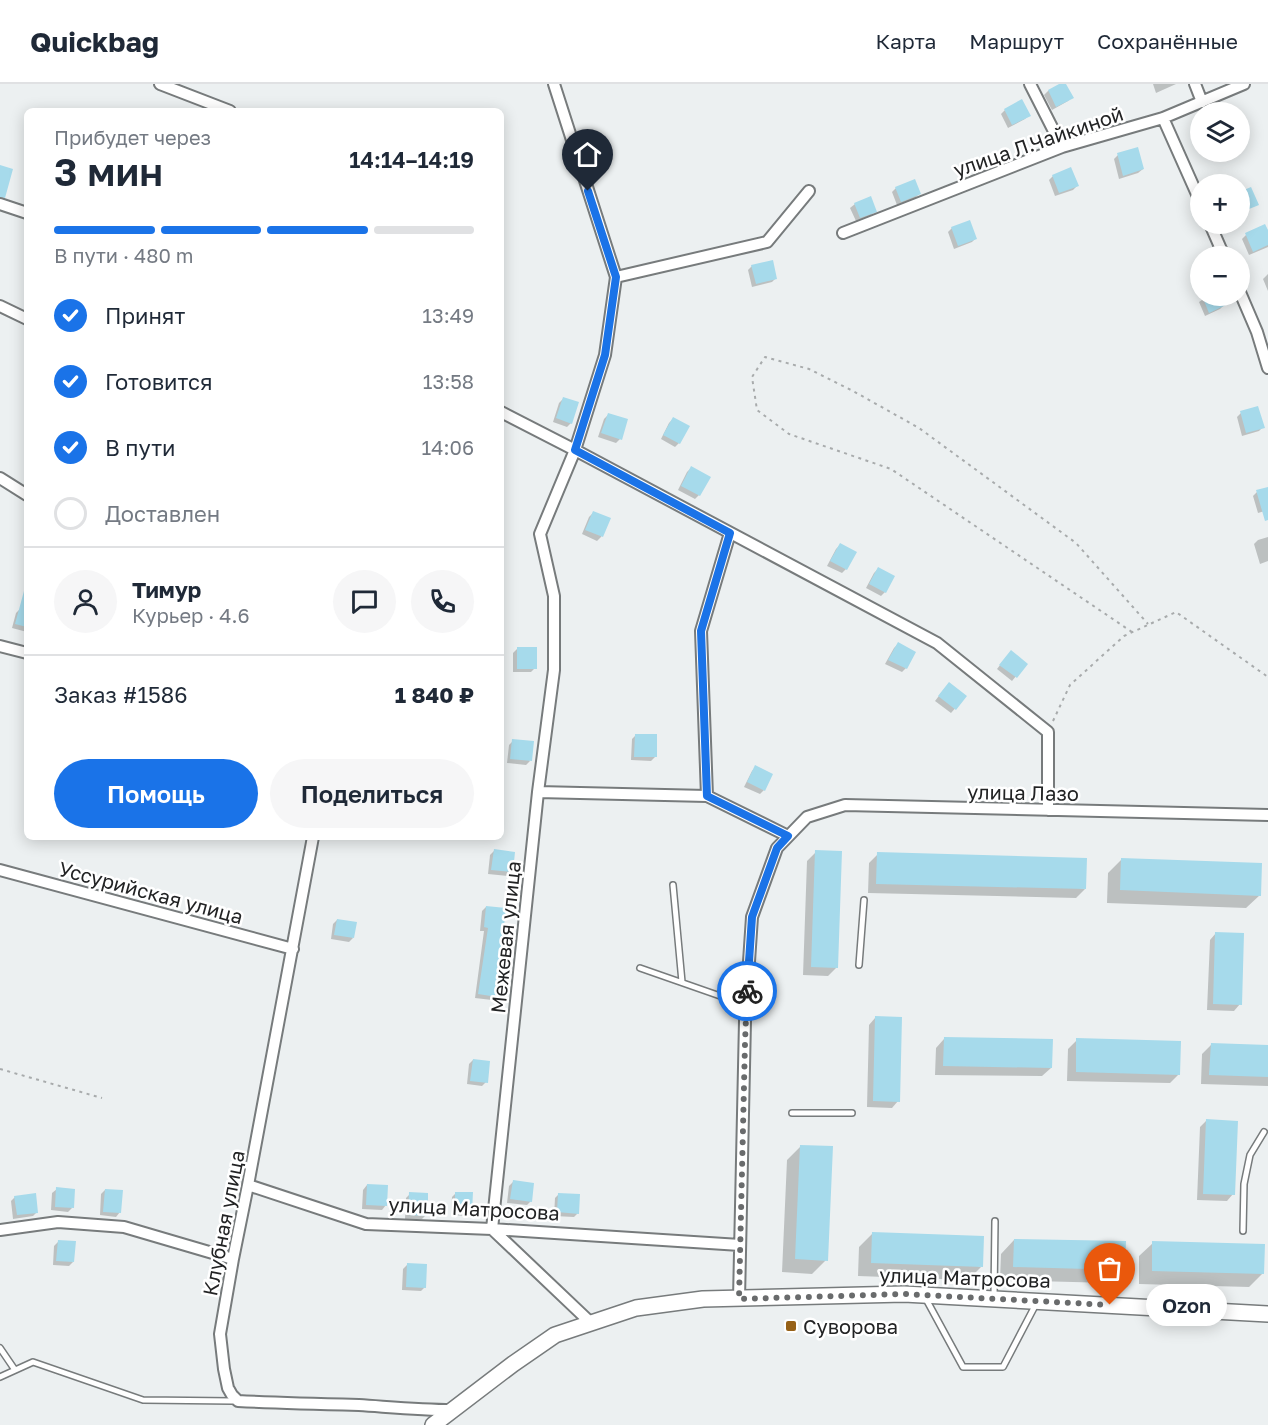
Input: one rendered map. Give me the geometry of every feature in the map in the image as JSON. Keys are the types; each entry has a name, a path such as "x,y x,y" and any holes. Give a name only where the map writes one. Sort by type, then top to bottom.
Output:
{"main road":[{"name":"улица Матросова","path":"433,1425 555,1335 636,1308 703,1299 893,1294 1268,1314"}],"street":[{"path":"160,84 222,108"},
{"path":"554,84 616,277 767,242 809,191"},
{"path":"1030,84 1062,147"},
{"path":"1195,84 1202,102"},
{"name":"улица Л.Чайкиной","path":"1202,102 1244,84"},
{"name":"улица Л.Чайкиной","path":"843,233 1062,147 1163,118 1190,107"},
{"path":"1163,118 1190,179"},
{"path":"0,204 24,212"},
{"name":"Межевая улица","path":"492,1229 538,792 555,670 554,596 540,534 575,450 605,355 616,277"},
{"path":"0,306 24,318"},
{"path":"1246,306 1268,368"},
{"path":"504,414 937,643 1048,732 1048,810"},
{"path":"0,478 24,493"},
{"path":"707,796 701,631 730,533"},
{"path":"0,646 24,652"},
{"path":"538,792 707,796 788,836"},
{"name":"улица Лазо","path":"739,1299 746,1005 752,917 777,848 807,817 845,805 1268,815"},
{"name":"Клубная улица","path":"312,840 220,1334 228,1388 238,1401 452,1410"},
{"name":"Уссурийская улица","path":"0,870 292,949"},
{"name":"улица Матросова","path":"248,1185 366,1224 492,1229 740,1245"},
{"path":"0,1230 58,1222 124,1227 233,1259"},
{"path":"492,1229 591,1323"}],"lane":[{"path":"673,885 682,982"},
{"path":"859,965 864,900"},
{"path":"640,968 746,1005"},
{"path":"792,1113 852,1113"},
{"path":"1243,1231 1244,1185 1250,1155 1264,1132"},
{"path":"994,1299 995,1221"},
{"path":"924,1295 963,1366 1003,1367 1038,1301"},
{"path":"0,1348 15,1370"},
{"path":"0,1377 33,1362 143,1400 233,1401"}],"path":[{"path":"1132,632 891,469 789,434 758,410 752,377 765,357 809,369 919,428 1076,543 1149,624"},
{"path":"1048,732 1070,685 1124,636 1176,612 1268,677"},
{"path":"0,1069 102,1098"}],"building":[{"path":"1059,84 1066,84 1074,98 1056,107 1048,90"},
{"path":"1022,99 1031,116 1012,125 1004,109"},
{"path":"1138,147 1144,169 1123,176 1117,153"},
{"path":"0,165 13,169 5,198 0,197"},
{"path":"1071,167 1079,186 1059,193 1052,175"},
{"path":"915,179 921,194 901,202 895,187"},
{"path":"1250,187 1259,205 1250,209"},
{"path":"871,196 877,212 860,218 854,203"},
{"path":"970,220 977,239 958,246 951,227"},
{"path":"1265,224 1268,230 1268,245 1253,252 1245,234 1250,234 1250,231"},
{"path":"773,260 777,279 756,284 751,265"},
{"path":"1206,306 1224,306 1209,313"},
{"path":"563,397 579,402 572,424 556,418"},
{"path":"1258,406 1265,428 1246,433 1240,411"},
{"path":"608,413 628,419 622,440 601,433"},
{"path":"673,417 690,426 680,444 663,435"},
{"path":"691,466 711,477 700,496 681,486"},
{"path":"1268,487 1268,520 1265,521 1256,490"},
{"path":"593,511 611,518 603,537 585,530"},
{"path":"840,543 857,552 847,570 830,561"},
{"path":"878,567 895,576 886,593 869,584"},
{"path":"24,591 24,626 15,624"},
{"path":"898,642 916,652 907,669 888,660"},
{"path":"517,647 537,647 537,669 517,669"},
{"path":"1011,650 1028,664 1017,678 999,665"},
{"path":"949,682 967,696 956,710 938,696"},
{"path":"635,734 657,734 657,757 634,757"},
{"path":"512,739 534,741 532,761 510,759"},
{"path":"755,765 773,774 765,791 747,782"},
{"path":"494,849 515,852 513,872 491,870"},
{"path":"815,850 842,851 838,968 811,967"},
{"path":"877,852 1087,858 1086,889 876,884"},
{"path":"1121,858 1262,863 1261,896 1120,890"},
{"path":"486,906 506,908 502,944 507,945 497,997 478,994 488,928 484,927"},
{"path":"337,919 357,922 354,938 334,935"},
{"path":"1215,932 1244,933 1242,1005 1213,1004"},
{"path":"875,1016 902,1017 900,1102 873,1101"},
{"path":"944,1037 1053,1039 1052,1068 943,1066"},
{"path":"1076,1038 1181,1041 1180,1075 1076,1072"},
{"path":"1211,1043 1268,1045 1268,1077 1209,1075"},
{"path":"473,1059 490,1061 488,1083 470,1081"},
{"path":"1206,1119 1238,1121 1235,1195 1203,1194"},
{"path":"800,1145 833,1146 828,1261 795,1259"},
{"path":"513,1180 534,1183 532,1202 510,1199"},
{"path":"367,1184 388,1185 387,1206 366,1205"},
{"path":"56,1187 75,1189 74,1208 55,1207"},
{"path":"105,1189 123,1190 121,1213 103,1212"},
{"path":"409,1192 428,1193 428,1216 408,1215"},
{"path":"455,1192 473,1192 472,1212 455,1212"},
{"path":"36,1193 38,1213 17,1215 14,1196"},
{"path":"558,1193 580,1194 579,1214 557,1212"},
{"path":"872,1232 984,1236 983,1267 871,1263"},
{"path":"1014,1239 1126,1241 1125,1270 1013,1267"},
{"path":"58,1240 76,1241 74,1262 56,1261"},
{"path":"1152,1241 1265,1244 1264,1274 1152,1271"},
{"path":"407,1263 427,1264 426,1288 406,1287"}],"way so far":[{"path":"747,991 739,1299 904,1294 1110,1305"}],"place":[{"name":"Ozon","path":"1110,1305"},
{"name":"Суворова","path":"791,1326"}],"route":[{"path":"588,191 616,277 605,355 575,450 730,533 701,631 707,796 788,836 777,848 752,917 747,991"}]}
